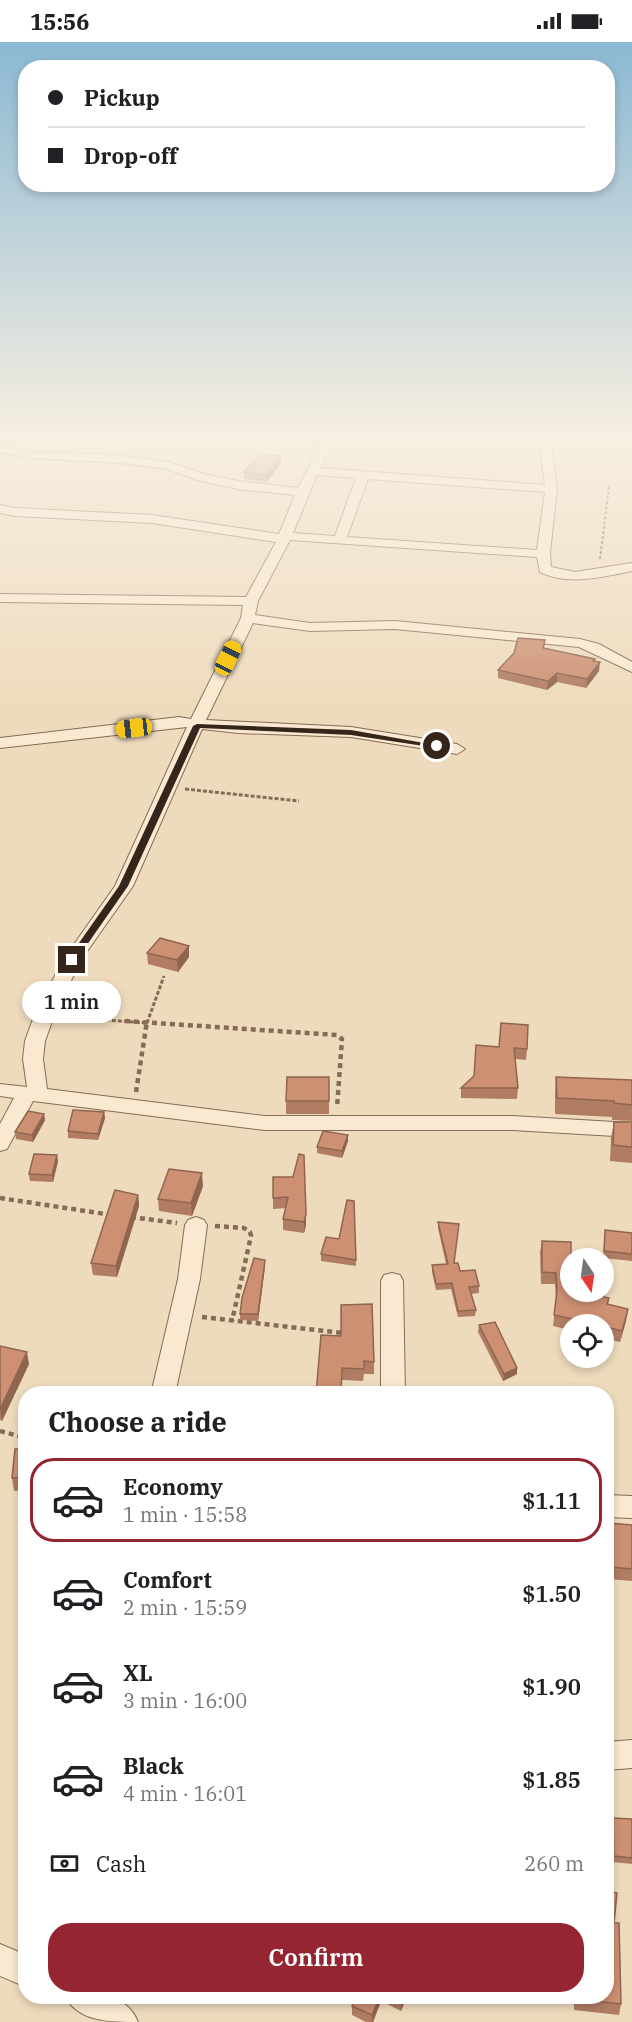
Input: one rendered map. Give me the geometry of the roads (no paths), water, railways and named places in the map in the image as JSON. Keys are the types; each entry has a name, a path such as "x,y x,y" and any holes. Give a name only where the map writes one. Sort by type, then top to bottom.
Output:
{"street":[{"path":"206,526 284,537 340,538 543,554"},
{"path":"0,1144 32,1094 35,1041 44,1016 72,960 124,886 211,692 248,618 251,601 288,526"},
{"path":"340,538 344,526"},
{"path":"549,526 543,554 544,569 553,574 565,576 632,567"},
{"path":"0,597 251,601"},
{"path":"248,618 310,627 395,625 580,643 594,647 632,668"},
{"path":"0,743 179,723 197,726 351,732 457,749"},
{"path":"0,1090 265,1123 512,1123 632,1130"},
{"path":"166,1386 189,1279 196,1225"},
{"path":"392,1281 393,1386"},
{"path":"614,1506 632,1507"},
{"path":"614,1755 632,1754"},
{"path":"0,1960 18,1968"},
{"path":"94,2004 122,2022"}]}
